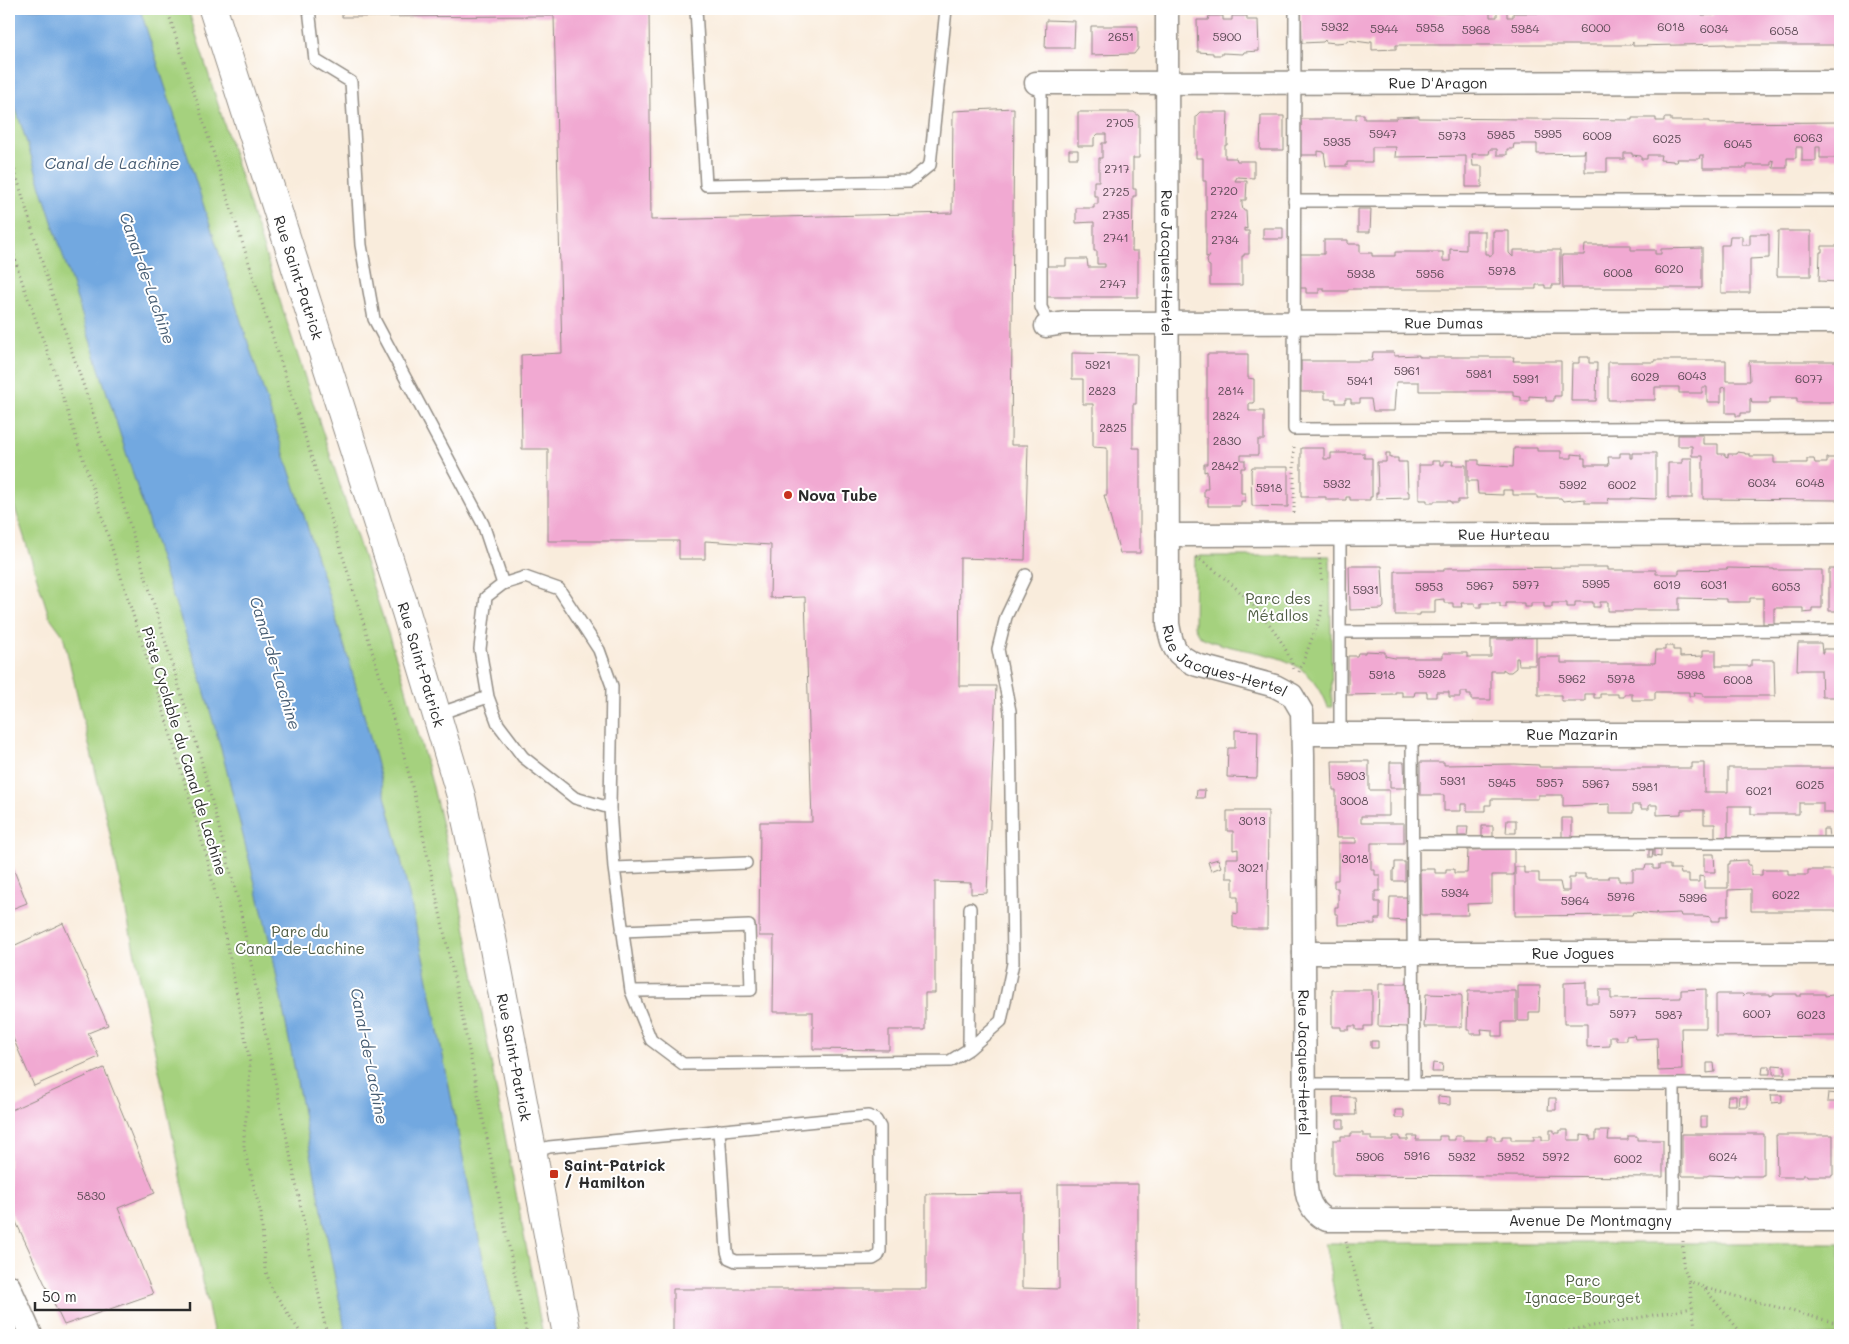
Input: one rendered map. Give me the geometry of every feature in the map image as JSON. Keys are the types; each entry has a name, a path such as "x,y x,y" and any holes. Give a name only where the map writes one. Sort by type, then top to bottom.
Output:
{"main road":[{"name":"Rue Saint-Patrick","path":"213,9 438,714 461,796 474,848 567,1335"}],"street":[{"name":"Rue Jacques-Hertel","path":"1167,9 1168,624 1170,638 1175,651 1185,660 1275,686 1292,695 1302,712 1306,1180 1308,1203 1317,1215 1326,1220 1339,1220"},
{"name":"Rue D'Aragon","path":"1039,84 1840,82"},
{"name":"Rue Dumas","path":"1048,326 1065,324 1840,322"},
{"name":"Rue Hurteau","path":"1168,535 1840,533"},
{"name":"Rue Mazarin","path":"1303,734 1840,734"},
{"name":"Rue Jogues","path":"1304,953 1840,953"},
{"name":"Avenue De Montmagny","path":"1339,1220 1840,1220"},
{"path":"9,1286 31,1335"}],"lane":[{"path":"309,9 315,60 351,82 361,245 374,319 483,524 503,584"},
{"path":"696,9 706,185 910,181 930,165 946,9"},
{"path":"1294,9 1294,429 1840,427"},
{"path":"1039,84 1041,307 1048,326"},
{"path":"1294,202 1840,201"},
{"path":"1340,534 1340,734"},
{"path":"610,808 575,798 523,757 498,724 488,697 480,649 486,597 503,584 526,577 559,589 598,650 612,686 610,808 614,868 631,992 651,1040 682,1064 950,1061 969,1050 1001,1021 1013,963 1010,711 998,649 1006,617 1026,575"},
{"path":"1340,632 1840,630"},
{"path":"438,714 488,697"},
{"path":"1412,734 1414,1084"},
{"path":"1414,843 1840,843"},
{"path":"614,868 746,863"},
{"path":"969,1050 970,908"},
{"path":"622,931 749,926 751,990 631,992"},
{"path":"1304,1084 1840,1084"},
{"path":"1674,1084 1674,1220"},
{"path":"533,1153 549,1147 720,1130 868,1116 876,1120 880,1127 880,1251 878,1256 873,1259 736,1261 729,1258 727,1251 720,1130"}],"path":[{"path":"167,9 329,511 401,744 454,973 527,1335"},
{"path":"9,151 48,282 117,484 202,762 239,904 327,1335"},
{"name":"Piste Cyclable du Canal de Lachine","path":"9,236 18,273 54,370 166,718 204,849 230,958 250,1063 244,1148 261,1214 264,1268 272,1290 302,1335"},
{"path":"1294,429 1294,515"},
{"path":"1319,553 1323,590"},
{"path":"1193,555 1215,571 1265,618 1284,645 1294,669"},
{"path":"1299,672 1321,615 1322,598"},
{"path":"1346,1241 1373,1335"},
{"path":"1683,1241 1683,1265 1689,1281 1696,1335"},
{"path":"1689,1281 1705,1288 1840,1324"},
{"path":"1705,1288 1742,1335"},
{"path":"1362,1295 1367,1294"},
{"path":"1544,1335 1692,1308"}],"green space":[{"name":"Parc du Canal-de-Lachine","path":"9,9 188,9 281,304 404,682 433,787 464,920 543,1335 214,1335 107,820 63,635 49,616 9,489"},
{"name":"Parc des Métallos","path":"1195,556 1330,556 1332,707 1328,707 1318,687 1305,672 1290,663 1274,656 1218,643 1199,636 1194,626"},
{"name":"Parc Ignace-Bourget","path":"1325,1243 1840,1243 1840,1335 1342,1335"}],"water":[{"name":"Canal de Lachine","path":"9,9 140,9 299,500 350,664 368,730 398,846 427,975 498,1335 346,1335 271,947 223,756 199,672 163,568 9,87"}],"building":[{"name":"Nova Tube","path":"342,9 649,9 651,220 952,213 953,111 1014,108 1011,445 1028,445 1025,560 960,558 959,686 996,686 987,893 971,894 971,883 935,882 935,993 925,993 925,1030 889,1030 889,1050 813,1049 813,1012 773,1012 774,936 759,936 760,822 812,822 805,597 770,598 771,545 705,541 705,559 679,559 679,541 548,541 548,449 522,449 521,355 562,353 554,16 342,17"},
{"path":"1301,9 1419,9 1418,13 1466,13 1466,9 1490,9 1490,17 1497,17 1497,9 1507,9 1507,17 1513,17 1513,13 1584,13 1584,9 1702,9 1702,15 1714,15 1714,9 1726,9 1726,14 1750,13 1750,9 1773,9 1774,13 1797,13 1797,9 1840,9 1840,47 1834,47 1835,45 1726,44 1633,46 1633,42 1631,45 1396,45 1396,49 1372,50 1372,41 1370,43 1347,40 1347,42 1336,43 1326,42 1325,40 1323,42 1302,43"},
{"path":"1209,16 1223,16 1223,20 1232,20 1232,16 1247,16 1247,20 1258,20 1259,51 1244,52 1243,54 1222,53 1222,55 1198,52 1197,20 1208,20"},
{"path":"1046,20 1075,21 1074,48 1045,48"},
{"path":"1091,26 1138,26 1138,49 1134,54 1091,55"},
{"path":"1078,112 1134,112 1139,116 1139,158 1133,158 1133,189 1136,189 1136,196 1133,196 1132,251 1138,251 1138,297 1046,297 1046,266 1066,266 1066,259 1087,259 1088,267 1105,267 1105,264 1097,264 1097,251 1094,251 1094,222 1076,223 1076,208 1094,208 1094,204 1098,204 1098,196 1094,196 1094,181 1099,181 1099,158 1102,158 1102,143 1106,143 1106,134 1098,134 1094,138 1094,146 1078,146"},
{"path":"1200,112 1228,112 1225,158 1236,158 1237,161 1254,161 1254,178 1237,177 1235,181 1247,181 1246,200 1242,200 1242,205 1243,210 1246,210 1247,229 1244,228 1244,231 1249,231 1249,254 1242,256 1242,285 1210,285 1210,266 1207,260 1210,256 1206,257 1206,181 1203,181 1203,158 1196,158 1196,116"},
{"path":"1356,114 1364,114 1364,119 1396,119 1396,117 1419,116 1419,118 1632,120 1632,118 1656,118 1656,121 1664,121 1664,118 1671,118 1671,121 1710,121 1710,123 1840,122 1840,158 1820,158 1820,147 1816,147 1816,161 1802,161 1802,147 1796,147 1796,158 1787,158 1787,168 1773,168 1774,161 1771,160 1771,165 1747,165 1747,168 1703,168 1703,155 1700,155 1699,159 1676,159 1677,162 1673,162 1660,160 1661,155 1647,155 1647,159 1641,159 1641,156 1624,153 1624,159 1607,159 1607,172 1585,172 1585,149 1584,153 1537,154 1537,144 1514,144 1513,149 1507,149 1507,155 1497,155 1497,149 1490,149 1489,154 1472,154 1473,166 1482,166 1482,187 1466,187 1466,156 1395,157 1396,147 1372,147 1372,162 1347,162 1347,166 1326,166 1324,152 1318,151 1318,155 1300,155 1300,119 1356,119"},
{"path":"1261,116 1284,116 1284,150 1260,150"},
{"path":"1069,150 1078,150 1078,158 1069,158"},
{"path":"1358,209 1371,209 1370,232 1358,232"},
{"path":"1263,228 1283,228 1283,239 1263,239"},
{"path":"1466,231 1485,231 1485,254 1489,254 1489,256 1493,254 1493,231 1509,231 1509,253 1513,257 1513,250 1560,250 1560,285 1552,285 1552,288 1545,288 1545,285 1536,285 1536,289 1348,289 1348,291 1324,291 1324,288 1319,288 1319,293 1306,293 1306,288 1300,288 1300,254 1324,254 1324,240 1348,240 1348,244 1360,244 1360,253 1372,253 1372,256 1395,256 1395,252 1443,252 1443,261 1450,261 1450,249 1466,250"},
{"path":"1778,231 1811,231 1811,276 1777,276"},
{"path":"1750,234 1769,234 1769,258 1750,259 1750,293 1721,293 1721,245 1729,245 1730,236 1742,236 1742,245 1750,245"},
{"path":"1585,245 1631,245 1631,250 1655,250 1655,254 1661,254 1661,249 1702,248 1702,288 1563,288 1562,255 1584,255"},
{"path":"1822,246 1840,246 1840,282 1819,281"},
{"path":"1373,352 1394,352 1394,356 1514,357 1513,361 1561,361 1561,396 1554,396 1554,401 1546,401 1546,397 1529,396 1529,401 1521,401 1521,397 1513,396 1513,391 1419,391 1419,382 1396,382 1394,411 1373,411 1371,399 1360,399 1360,403 1351,403 1351,399 1345,399 1345,403 1336,403 1336,399 1325,399 1325,392 1301,392 1301,361 1372,361"},
{"path":"1072,353 1137,354 1136,404 1133,404 1133,448 1140,448 1140,553 1120,553 1104,495 1107,495 1107,448 1093,447 1093,404 1083,404 1083,379 1072,379"},
{"path":"1207,354 1248,354 1248,378 1254,379 1254,403 1249,403 1249,411 1264,411 1264,440 1258,440 1258,455 1241,455 1241,460 1245,460 1245,468 1241,468 1241,493 1245,493 1245,501 1241,501 1241,506 1208,506 1208,497 1204,497 1204,489 1208,489 1207,471 1204,472 1204,464 1207,464"},
{"path":"1579,357 1589,357 1589,363 1597,363 1596,401 1571,401 1572,363 1579,363"},
{"path":"1655,360 1726,360 1726,381 1750,381 1749,361 1840,361 1840,402 1797,402 1797,398 1770,398 1770,403 1752,403 1751,398 1750,413 1741,413 1741,416 1736,416 1736,413 1726,413 1726,387 1721,388 1721,402 1707,402 1707,387 1702,387 1702,393 1679,393 1679,387 1655,387 1655,400 1608,400 1608,362 1655,362"},
{"path":"1678,435 1703,435 1703,444 1718,444 1718,454 1725,454 1728,457 1728,454 1737,454 1737,452 1750,454 1750,456 1774,456 1774,463 1807,463 1807,459 1814,459 1815,463 1827,463 1827,458 1835,458 1835,463 1840,463 1840,500 1703,499 1703,456 1692,456 1692,446 1678,446"},
{"path":"1301,448 1324,448 1324,459 1331,459 1331,453 1364,453 1364,458 1372,458 1372,497 1370,497 1370,500 1350,500 1350,497 1346,497 1346,500 1326,500 1326,497 1301,497"},
{"path":"1514,448 1537,448 1537,451 1561,451 1561,458 1572,458 1572,454 1582,455 1582,458 1585,458 1585,465 1609,465 1608,457 1620,457 1620,453 1630,453 1630,458 1632,458 1632,453 1656,453 1656,499 1609,498 1608,503 1585,503 1585,499 1563,501 1561,498 1537,498 1537,495 1513,495 1513,490 1503,490 1503,495 1478,494 1477,481 1468,481 1468,460 1479,460 1479,465 1513,467"},
{"path":"1386,453 1390,453 1390,458 1398,458 1398,462 1407,462 1409,498 1376,499 1376,493 1378,493 1377,462 1386,462"},
{"path":"1682,458 1692,458 1692,498 1668,498 1668,463 1682,463"},
{"path":"1432,461 1440,461 1440,465 1444,465 1444,461 1453,461 1452,465 1466,465 1466,500 1458,500 1458,503 1434,501 1434,503 1427,503 1427,500 1419,500 1419,465 1432,465"},
{"path":"1252,467 1288,467 1288,507 1252,506"},
{"path":"1839,565 1840,611 1829,611 1829,569 1838,569"},
{"path":"1349,566 1382,566 1384,607 1382,609 1350,610"},
{"path":"1608,567 1608,570 1656,570 1656,574 1679,574 1679,570 1727,568 1822,570 1822,608 1812,608 1812,612 1803,613 1803,608 1774,608 1774,624 1763,624 1763,598 1750,598 1750,602 1727,602 1727,599 1679,598 1679,610 1632,611 1608,611 1608,602 1600,602 1600,607 1593,607 1593,602 1575,602 1575,607 1567,607 1567,603 1552,603 1552,607 1544,607 1544,603 1531,603 1531,607 1524,607 1524,603 1506,603 1506,607 1500,607 1500,603 1481,603 1481,607 1475,607 1475,603 1461,603 1462,607 1453,607 1453,603 1444,603 1444,599 1435,600 1435,613 1395,615 1395,571 1444,571 1444,568"},
{"path":"1513,636 1536,636 1536,665 1519,665 1518,658 1516,658 1516,668 1511,672 1503,669 1503,671 1491,671 1491,700 1471,700 1471,695 1467,695 1467,692 1460,692 1460,697 1449,697 1449,692 1436,692 1436,697 1427,697 1427,692 1415,692 1414,696 1402,696 1402,692 1395,692 1395,694 1348,695 1348,656 1357,656 1358,653 1365,653 1365,651 1385,652 1385,656 1395,658 1443,658 1443,653 1467,653 1467,657 1491,657 1491,639 1514,639"},
{"path":"1798,643 1821,643 1822,653 1823,649 1840,649 1840,697 1822,697 1821,670 1797,670"},
{"path":"1665,646 1673,646 1673,650 1680,650 1680,657 1703,656 1703,650 1716,650 1716,666 1751,666 1751,660 1774,660 1775,696 1703,696 1703,693 1694,692 1695,696 1689,696 1689,692 1655,692 1655,700 1632,700 1632,694 1624,694 1624,697 1618,697 1618,694 1600,694 1600,698 1594,698 1594,694 1585,694 1585,701 1561,701 1561,695 1538,695 1538,657 1561,657 1561,663 1655,663 1656,650 1665,650"},
{"path":"1235,730 1258,731 1257,778 1227,777 1228,748 1235,748"},
{"path":"1332,761 1369,761 1369,790 1389,790 1389,816 1361,816 1361,823 1404,823 1404,843 1371,843 1371,870 1375,870 1375,875 1380,875 1380,891 1375,891 1375,902 1380,902 1380,919 1375,919 1375,924 1338,925 1338,914 1335,914 1335,907 1338,907 1338,888 1334,888 1334,880 1338,880 1338,843 1356,843 1356,838 1336,838 1336,790 1333,790"},
{"path":"1390,762 1404,762 1405,788 1390,788"},
{"path":"1420,762 1444,762 1444,765 1515,764 1539,765 1539,767 1610,768 1692,768 1692,763 1704,763 1704,792 1728,792 1728,768 1840,768 1840,813 1823,813 1823,803 1799,803 1799,814 1751,814 1751,806 1728,806 1728,838 1715,838 1715,824 1704,824 1704,810 1681,810 1681,814 1657,815 1657,805 1649,805 1649,809 1641,809 1641,805 1633,805 1633,813 1610,813 1610,804 1563,806 1563,795 1538,795 1538,799 1491,799 1491,805 1485,805 1485,811 1467,811 1467,804 1461,804 1461,811 1444,811 1444,795 1420,795"},
{"path":"1197,790 1205,790 1204,798 1196,798"},
{"path":"1227,811 1268,811 1267,929 1238,929 1233,927 1233,913 1238,914 1238,897 1233,897 1233,878 1226,878 1226,858 1238,858 1238,849 1233,850 1233,831 1227,831"},
{"path":"1562,818 1572,818 1572,837 1562,837"},
{"path":"1507,820 1516,820 1516,833 1506,833"},
{"path":"1482,826 1493,826 1493,837 1482,837"},
{"path":"1458,827 1468,827 1467,836 1458,836"},
{"path":"1823,829 1828,829 1829,837 1823,837"},
{"path":"1514,849 1514,875 1492,875 1492,903 1467,904 1468,915 1421,915 1420,869 1435,869 1435,873 1446,873 1446,869 1454,869 1454,873 1467,873 1468,850"},
{"path":"1654,849 1661,849 1661,857 1654,856"},
{"path":"1649,850 1653,850 1652,858 1649,858"},
{"path":"1704,854 1714,854 1715,872 1704,872"},
{"path":"9,858 27,903 9,910"},
{"path":"1218,859 1221,867 1211,871 1208,862"},
{"path":"1748,860 1748,865 1751,865 1751,875 1762,875 1762,870 1788,870 1788,875 1808,875 1808,870 1836,870 1836,874 1840,874 1840,911 1751,911 1751,889 1728,890 1728,916 1720,916 1720,921 1711,921 1711,917 1704,916 1681,916 1680,913 1657,914 1656,912 1656,914 1633,912 1632,915 1515,916 1515,867 1524,867 1524,873 1539,873 1539,882 1560,882 1562,891 1569,891 1569,878 1575,878 1575,874 1585,874 1585,878 1619,876 1619,881 1633,881 1633,869 1645,869 1646,865 1653,865 1653,869 1659,869 1659,865 1670,865 1670,869 1680,869 1681,874 1689,874 1689,882 1699,882 1699,876 1704,877 1704,888 1728,888 1728,864 1730,864 1730,861"},
{"path":"1395,862 1405,862 1405,881 1393,881"},
{"path":"1390,897 1407,897 1407,921 1389,920"},
{"path":"63,923 108,1025 88,1033 99,1057 34,1086 9,1029 9,948"},
{"path":"1586,982 1586,1003 1599,1003 1599,990 1611,990 1611,999 1681,998 1681,990 1706,989 1706,1028 1681,1028 1682,1070 1658,1071 1657,1038 1635,1039 1634,1035 1626,1036 1626,1040 1616,1040 1616,1036 1610,1036 1610,1046 1587,1047 1587,1024 1564,1024 1564,983"},
{"path":"1379,984 1409,984 1408,1027 1378,1026"},
{"path":"1518,986 1540,986 1539,1012 1529,1012 1529,1021 1518,1021"},
{"path":"1332,990 1372,990 1372,1026 1364,1026 1364,1030 1356,1030 1356,1026 1349,1026 1349,1030 1341,1030 1341,1027 1332,1027"},
{"path":"1468,991 1516,991 1516,1022 1502,1022 1502,1036 1492,1036 1492,1030 1481,1029 1482,1034 1470,1034 1470,1030 1467,1030"},
{"path":"1426,994 1461,995 1462,1027 1424,1027"},
{"path":"1742,994 1744,996 1746,994 1770,994 1770,996 1773,994 1797,994 1797,996 1801,996 1801,994 1825,994 1825,996 1840,994 1840,1036 1716,1037 1716,995"},
{"path":"1371,1041 1378,1041 1378,1048 1371,1048"},
{"path":"1433,1063 1443,1064 1442,1072 1432,1072"},
{"path":"1707,1063 1714,1063 1715,1072 1707,1073"},
{"path":"1773,1065 1785,1066 1785,1074 1773,1074"},
{"path":"1763,1066 1770,1066 1770,1074 1762,1074"},
{"path":"104,1068 155,1193 118,1208 153,1294 64,1325 9,1207 9,1111"},
{"path":"1828,1093 1839,1094 1838,1102 1827,1102"},
{"path":"1771,1095 1782,1095 1782,1102 1772,1103"},
{"path":"1438,1096 1450,1097 1450,1105 1438,1104"},
{"path":"1728,1096 1736,1096 1736,1105 1727,1105"},
{"path":"1739,1096 1747,1096 1747,1107 1738,1107"},
{"path":"1333,1097 1355,1097 1356,1115 1333,1115"},
{"path":"1549,1098 1556,1098 1556,1110 1548,1110"},
{"path":"1395,1110 1404,1110 1404,1118 1395,1118"},
{"path":"1700,1117 1707,1117 1707,1127 1700,1127"},
{"path":"1337,1120 1344,1120 1344,1128 1337,1128"},
{"path":"1550,1130 1554,1130 1554,1133 1560,1133 1560,1130 1568,1130 1568,1140 1581,1140 1581,1135 1590,1136 1590,1140 1596,1140 1596,1131 1609,1131 1608,1140 1628,1140 1628,1136 1637,1136 1637,1140 1663,1140 1663,1177 1333,1175 1333,1140 1341,1140 1341,1136 1351,1136 1351,1133 1363,1133 1363,1136 1371,1136 1371,1140 1393,1140 1393,1136 1400,1136 1400,1140 1408,1140 1408,1136 1417,1136 1416,1140 1439,1140 1439,1136 1447,1136 1447,1140 1455,1140 1455,1136 1463,1136 1463,1140 1487,1140 1487,1136 1495,1136 1495,1140 1502,1140 1502,1136 1511,1136 1511,1140 1534,1140 1534,1136 1542,1136 1542,1140 1550,1140"},
{"path":"1682,1134 1764,1134 1764,1175 1683,1176"},
{"path":"1776,1135 1833,1135 1833,1175 1779,1177 1777,1175"},
{"path":"1058,1184 1138,1184 1138,1335 673,1335 673,1289 926,1289 926,1194 1022,1193 1022,1288 1059,1289"}],"place":[{"name":"Nova Tube","path":"788,495"},
{"name":"Saint-Patrick / Hamilton","path":"554,1174"}],"water label":[{"name":"Canal-de-Lachine","path":"148,278"},
{"name":"Canal-de-Lachine","path":"276,663"},
{"name":"Canal-de-Lachine","path":"370,1056"}]}
